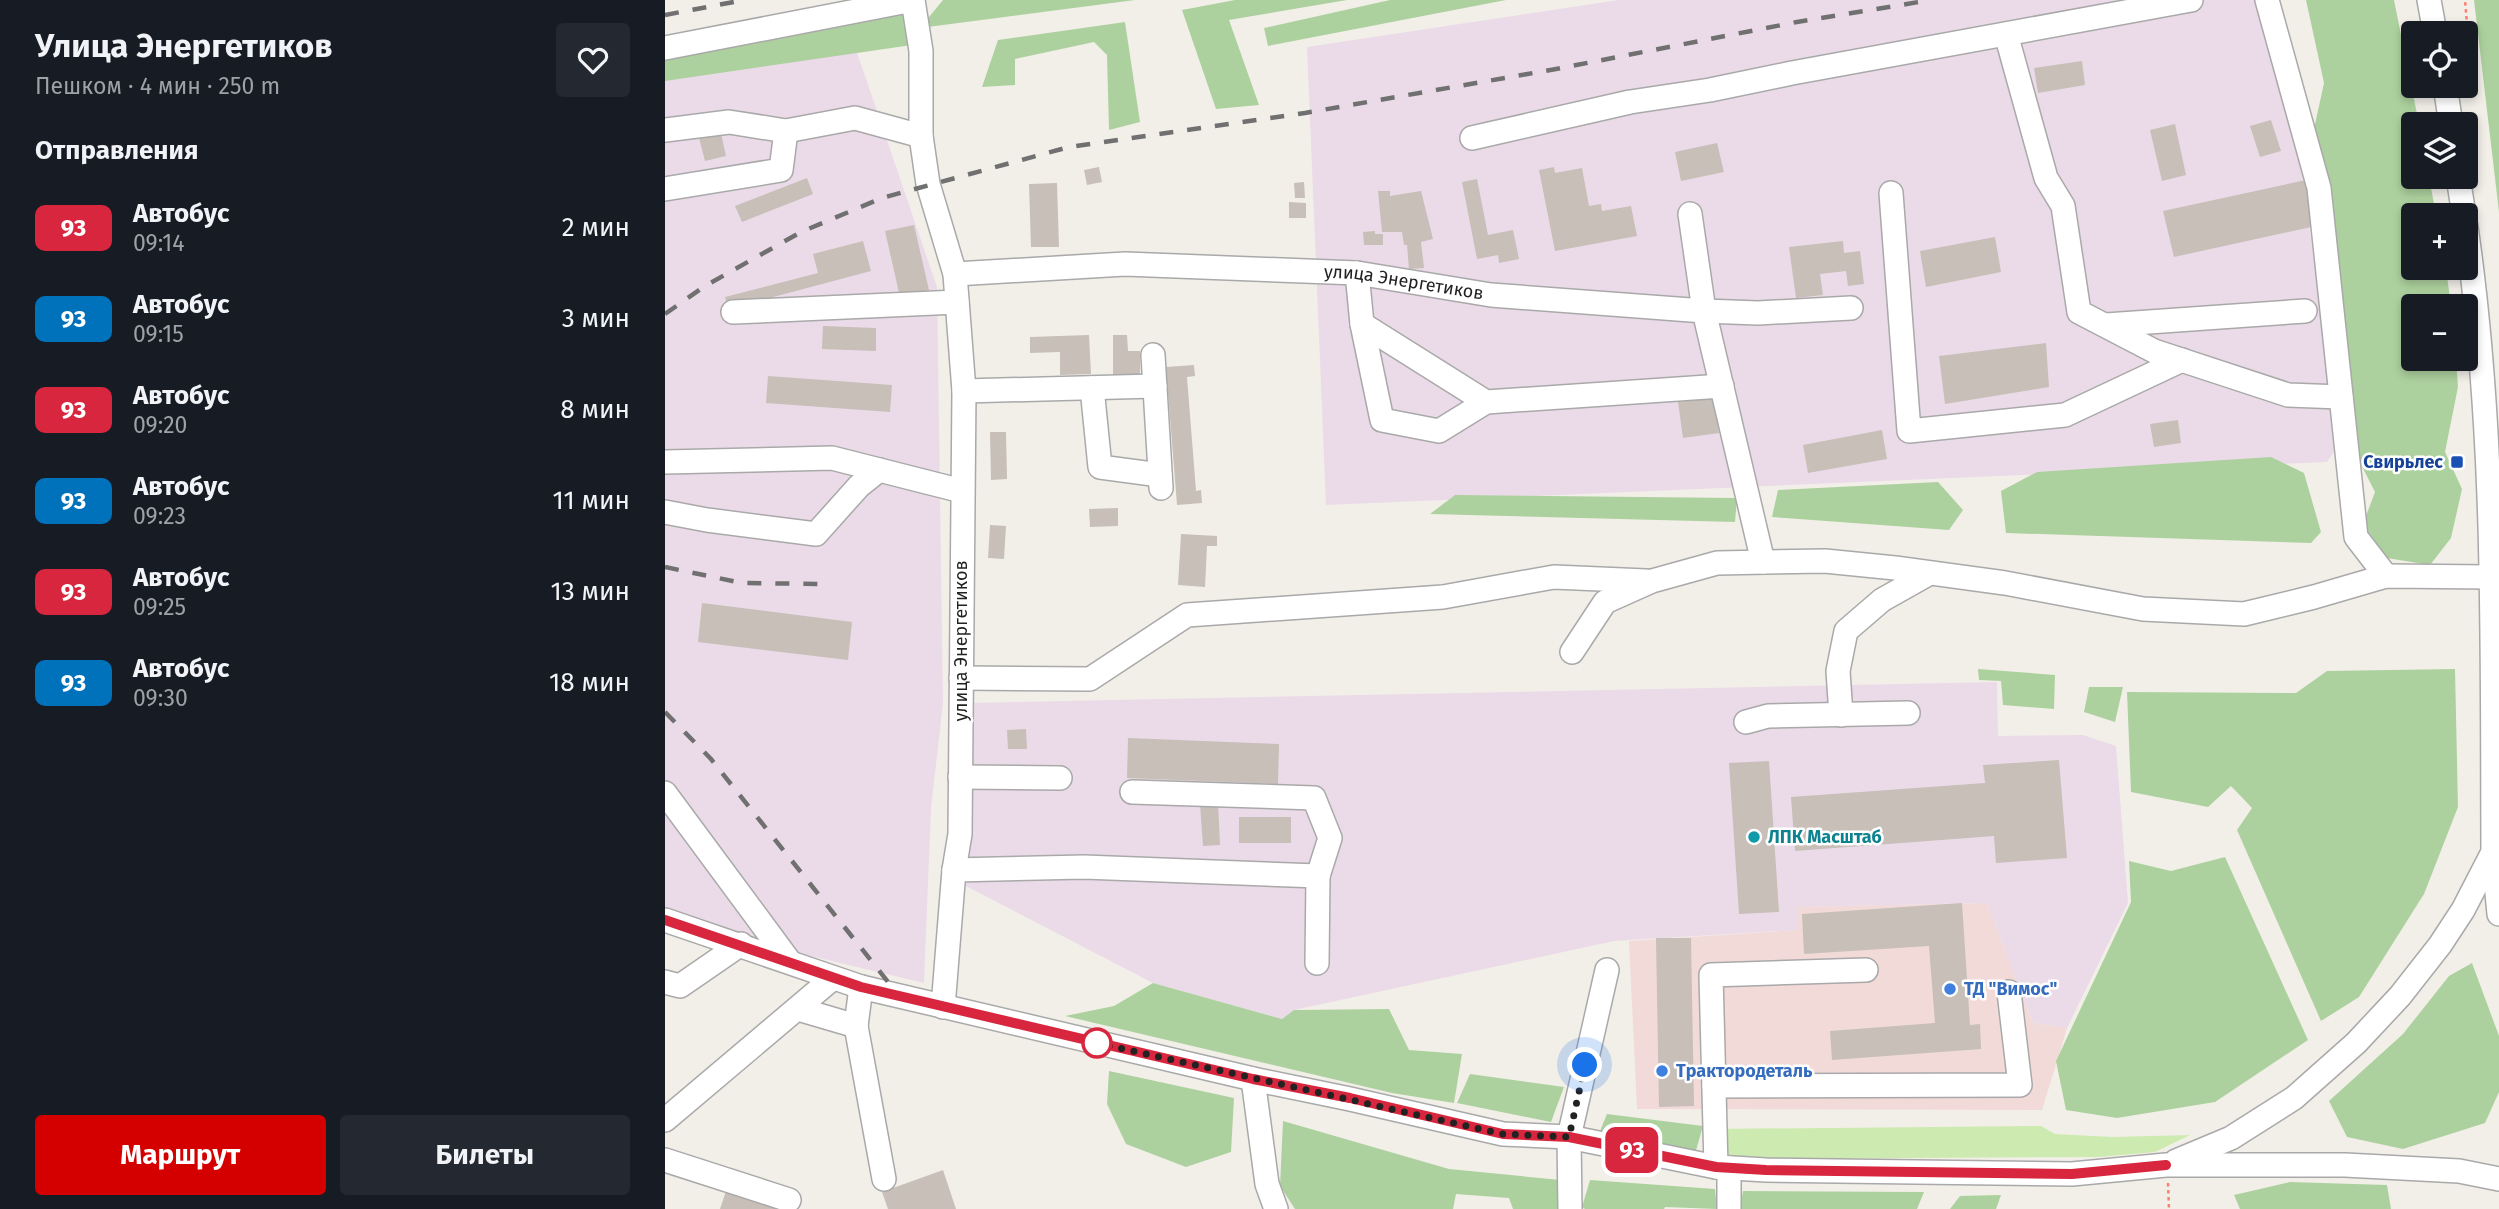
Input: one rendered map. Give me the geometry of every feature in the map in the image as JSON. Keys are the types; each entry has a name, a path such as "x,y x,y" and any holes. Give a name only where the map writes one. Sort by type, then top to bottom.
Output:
{"street":[{"name":"улица Энергетиков","path":"665,48 913,0 921,51 921,136 928,184 955,274 964,391 960,834 954,870 943,1007"},
{"path":"1472,138 1630,102 1710,90 1792,72 2191,0"},
{"path":"2267,0 2319,188 2356,537 2386,576"},
{"path":"2429,0 2433,21"},
{"path":"2006,34 2046,178 2063,206 2079,312 2154,351 2288,395 2341,397"},
{"path":"665,130 729,121 786,131 855,118 921,136"},
{"path":"665,189 781,170 786,131"},
{"path":"1891,193 1909,431 2065,415 2182,360"},
{"path":"1690,214 1705,311 1763,562"},
{"name":"улица Энергетиков","path":"955,274 1125,264 1357,273 1491,295 1705,311 1758,313 1850,307"},
{"path":"1357,273 1362,324 1382,420 1439,431 1486,402 1721,386"},
{"path":"2473,280 2483,407 2490,577 2493,852 2499,914"},
{"path":"733,312 957,302"},
{"path":"2103,325 2305,311"},
{"path":"1362,324 1486,402"},
{"path":"1092,388 1100,467 1161,481 1153,355"},
{"path":"964,391 1155,386"},
{"path":"665,462 832,458 962,491"},
{"path":"665,512 816,534 859,486 879,470"},
{"path":"1572,652 1605,602 1652,581 1717,563 1825,561 2005,583 2143,609 2244,614 2386,576 2490,577"},
{"path":"1841,715 1837,671 1846,631 1882,600 1930,573"},
{"path":"961,678 1090,679 1187,615 1443,597 1554,577 1652,581"},
{"path":"1746,722 1768,716 1908,713"},
{"path":"960,777 1060,778"},
{"path":"1132,792 1314,798 1330,838 1318,876 1317,963"},
{"path":"665,793 790,962"},
{"path":"2166,1165 2231,1138 2294,1098 2356,1043 2400,996 2440,945 2463,909 2493,852"},
{"path":"954,870 1084,867 1318,876"},
{"path":"665,920 861,987 943,1007 1503,1134 1569,1137 1722,1167 1766,1170 2072,1174 2166,1165 2345,1165 2459,1171 2499,1179"},
{"path":"665,982 680,986 741,944"},
{"path":"1570,1209 1569,1137 1607,970"},
{"path":"1729,1209 1714,1087 1711,975 1866,970"},
{"path":"665,1120 833,978"},
{"path":"861,987 856,1026 884,1179"},
{"path":"1714,1087 2020,1085 2008,992"},
{"path":"798,1009 856,1026"},
{"path":"1253,1079 1267,1184 1276,1209"},
{"path":"665,1160 789,1200"}],"path":[{"path":"2466,0 2467,21"},
{"path":"2166,1165 2169,1209"}],"shaded area":[{"path":"1619,0 2277,0 2340,443 2327,462 1326,505 1307,47"},
{"path":"848,26 937,287 943,703 931,808 924,983 790,951 665,908 665,61"},
{"path":"1997,682 1998,736 2083,735 2116,746 2128,903 2067,1028 2033,1023 1987,903 1798,907 1798,930 1614,941 1294,1010 1282,1019 1153,983 962,884 970,703"},
{"path":"1987,903 2033,1023 2067,1028 2042,1110 1637,1109 1629,941 1798,930 1797,907"}],"green space":[{"path":"943,0 1135,0 920,28"},
{"path":"1235,0 1347,0 1229,20 1259,105 1216,109 1182,10"},
{"path":"1390,0 1506,0 1268,46 1264,28"},
{"path":"2306,0 2394,0 2401,35 2401,98 2414,98 2417,112 2401,112 2401,189 2431,189 2434,203 2401,203 2401,280 2448,280 2449,294 2401,294 2401,371 2457,371 2458,387 2445,452 2462,489 2451,538 2430,565 2387,558 2363,524 2375,492 2343,429 2304,175 2324,83"},
{"path":"2474,0 2499,0 2499,212 2478,21"},
{"path":"910,7 912,45 665,81 665,47"},
{"path":"1125,22 1140,122 1109,130 1107,55 1094,42 1015,59 1015,85 982,87 998,40"},
{"path":"2271,457 2304,473 2321,532 2311,543 2006,533 2001,491 2037,472"},
{"path":"1938,482 1963,510 1949,530 1772,517 1778,490"},
{"path":"1455,495 1737,498 1735,522 1430,514"},
{"path":"1978,669 2055,675 2054,709 2003,705 2001,681 1979,680"},
{"path":"2455,669 2458,807 2424,894 2359,997 2321,1021 2237,830 2252,808 2231,786 2208,807 2131,792 2127,692 2296,693 2327,671"},
{"path":"2089,687 2123,687 2115,722 2084,712"},
{"path":"2225,857 2308,1040 2215,1102 2117,1118 2066,1110 2056,1061 2131,902 2129,861 2171,871"},
{"path":"2472,963 2499,1036 2499,1092 2485,1123 2403,1149 2347,1137 2329,1101 2403,1034 2449,976"},
{"path":"1153,983 1282,1019 1294,1010 1389,1009 1409,1050 1462,1054 1454,1103 1392,1093 1065,1016 1114,1006"},
{"path":"1109,1071 1234,1098 1231,1152 1186,1167 1126,1144 1107,1104"},
{"path":"1470,1074 1564,1087 1551,1122 1457,1103"},
{"path":"1607,1114 1703,1126 1695,1154 1596,1141"},
{"path":"1283,1121 1449,1169 1571,1181 1564,1209 1513,1209 1509,1198 1456,1194 1453,1209 1295,1209 1280,1186"},
{"path":"2041,1126 2055,1134 2112,1137 2190,1135 2155,1152 2099,1157 1729,1159 1719,1154 1711,1129"},
{"path":"1590,1180 1715,1189 1717,1209 1585,1209 1582,1207"},
{"path":"2290,1182 2387,1185 2391,1209 2240,1209 2234,1195"},
{"path":"1743,1191 1924,1192 1917,1209 1740,1209"},
{"path":"2001,1195 1996,1209 1950,1209 1960,1196"}],"building":[{"path":"2082,61 2085,85 2038,93 2034,68"},
{"path":"2271,120 2281,151 2260,157 2250,126"},
{"path":"2175,124 2186,175 2162,181 2150,130"},
{"path":"720,129 726,156 705,161 698,134"},
{"path":"1717,143 1724,172 1681,181 1675,152"},
{"path":"1099,167 1102,182 1087,185 1084,170"},
{"path":"1554,167 1555,173 1582,168 1589,206 1601,204 1602,211 1631,206 1637,236 1555,251 1539,170"},
{"path":"807,178 813,194 742,222 735,206"},
{"path":"1477,179 1488,235 1513,230 1519,259 1499,263 1498,255 1477,259 1462,182"},
{"path":"2306,180 2316,226 2174,257 2163,211"},
{"path":"1304,182 1305,198 1295,198 1294,183"},
{"path":"1057,183 1059,247 1031,247 1029,184"},
{"path":"1378,191 1390,191 1390,196 1421,191 1433,239 1421,242 1424,268 1409,269 1407,245 1404,245 1402,232 1382,232"},
{"path":"1289,202 1306,203 1306,218 1289,218"},
{"path":"914,225 929,290 900,297 885,231"},
{"path":"1375,231 1375,234 1383,234 1383,245 1364,245 1363,232"},
{"path":"1995,237 2001,272 1926,287 1920,251"},
{"path":"863,241 871,271 728,309 725,297 818,273 813,254"},
{"path":"1843,241 1844,253 1860,251 1864,284 1848,286 1846,271 1820,274 1823,295 1796,298 1789,247"},
{"path":"823,326 876,328 876,351 822,349"},
{"path":"1089,335 1091,374 1060,375 1060,352 1030,353 1030,337"},
{"path":"1113,335 1127,335 1128,351 1140,351 1140,376 1113,376"},
{"path":"2046,343 2049,387 1945,404 1939,356"},
{"path":"1194,365 1195,376 1187,377 1196,491 1201,490 1202,503 1177,505 1166,367"},
{"path":"768,376 892,385 890,412 766,403"},
{"path":"1714,397 1719,433 1683,438 1678,402"},
{"path":"2178,420 2181,443 2154,447 2150,424"},
{"path":"1882,430 1887,459 1808,473 1803,445"},
{"path":"990,432 1006,432 1007,479 991,480"},
{"path":"1118,508 1118,526 1090,527 1089,509"},
{"path":"990,525 1006,526 1004,559 988,558"},
{"path":"1181,534 1217,536 1217,546 1207,546 1205,587 1178,585"},
{"path":"702,603 852,622 848,660 698,642"},
{"path":"1026,729 1027,749 1008,749 1007,730"},
{"path":"1128,738 1279,744 1278,784 1127,778"},
{"path":"2059,760 2067,858 1996,863 1994,836 1795,851 1791,797 1985,783 1983,765"},
{"name":"ЛПК Масштаб","path":"1769,761 1779,912 1739,914 1729,763"},
{"path":"1218,803 1220,845 1203,846 1200,804"},
{"path":"1239,817 1291,817 1291,843 1239,843"},
{"name":"ТД \"Вимос\"","path":"1962,903 1970,1025 1980,1024 1981,1049 1832,1060 1830,1031 1935,1023 1929,946 1804,954 1802,914"},
{"path":"1656,938 1691,938 1694,1106 1659,1107"},
{"path":"943,1170 956,1209 888,1209 882,1192"},
{"path":"726,1191 781,1209 720,1209"}],"railway":[{"path":"665,15 744,0"},
{"path":"665,314 705,286 801,232 882,198 1069,147 1305,113 1556,69 1797,22 1931,0"},
{"path":"665,567 742,583 822,584"},
{"path":"665,712 711,759 900,997"}],"bus line":[{"name":"93","path":"665,920 741,944 833,978 900,997 1503,1134 1569,1137 1716,1167 1766,1170 2072,1174 2166,1165"}],"place":[{"name":"Свирьлес","path":"2457,462"},
{"name":"ЛПК Масштаб","path":"1754,837"},
{"name":"ТД \"Вимос\"","path":"1950,989"},
{"name":"Трактородеталь","path":"1662,1071"}],"route":[{"path":"1097,1043 1503,1134 1569,1137 1585,1065"}]}
